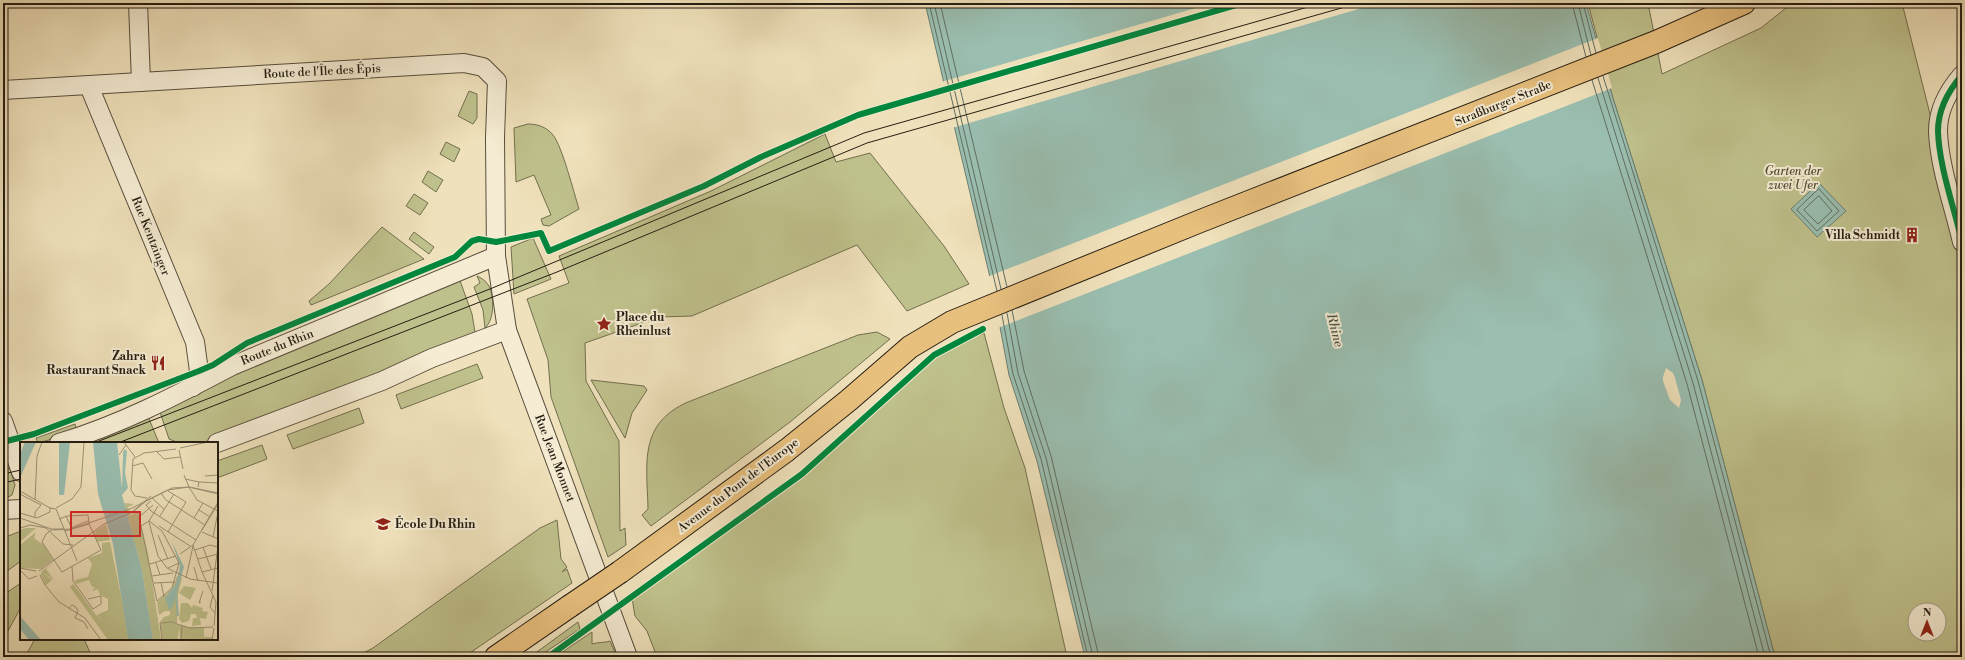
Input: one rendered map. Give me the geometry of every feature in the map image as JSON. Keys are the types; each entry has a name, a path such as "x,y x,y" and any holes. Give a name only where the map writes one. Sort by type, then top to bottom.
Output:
{"main road":[{"name":"Straßburger Straße","path":"1699,22 1715,3"},
{"name":"Straßburger Straße","path":"978,312 1191,225 1656,42 1744,3"},
{"name":"Avenue du Pont de l'Europe","path":"496,657 620,572 787,450 849,400 910,347 952,322 978,312"}],"street":[{"path":"138,3 141,82"},
{"name":"Route de l'Île des Épis","path":"3,90 464,63 483,67 497,80"},
{"path":"1962,75 1948,94 1942,110 1938,130 1942,162 1962,242"},
{"name":"Rue Jean Monnet","path":"497,80 495,137 496,256 507,330 628,657"},
{"name":"Rue Kentzinger","path":"89,86 195,342 199,371 192,387"},
{"name":"Route du Rhin","path":"62,442 109,426 192,387 232,366 496,256"},
{"path":"218,443 382,381 432,358 507,330"},
{"path":"3,420 19,461"},
{"path":"3,510 20,509"}],"green space":[{"name":"Garten der zwei Ufer","path":"1588,3 1648,3 1662,74 1761,28 1792,3 1902,3 1962,241 1962,657 1775,657 1702,380 1612,95"},
{"path":"469,91 477,94 477,118 473,124 458,116"},
{"path":"528,124 538,125 545,128 553,135 564,159 579,209 549,226 543,225 541,219 551,215 534,175 516,182 514,128"},
{"path":"825,134 836,162 870,153 944,246 969,284 907,311 857,245 692,316 659,317 585,343 586,381 619,441 620,531 625,528 626,545 608,557 551,397 548,360 527,299 569,283 559,256 711,191"},
{"path":"446,142 460,149 454,162 440,154"},
{"path":"428,171 443,180 436,192 422,182"},
{"path":"414,194 428,203 420,215 406,206"},
{"path":"382,227 424,259 311,305 309,301 329,284"},
{"path":"414,232 434,247 429,254 409,239"},
{"path":"533,238 551,279 514,294 511,247"},
{"path":"477,276 488,284 493,302 491,319 485,328 483,310 474,287 480,283"},
{"path":"459,278 472,314 475,332 384,375 207,442 176,442 169,439 159,409 232,372"},
{"path":"877,332 890,339 790,422 651,526 642,515 648,509 647,461 649,447 653,434 661,422 672,411 688,402 858,335"},
{"path":"984,333 1004,408 1025,468 1067,657 657,657 647,631 635,616 632,598 802,474 934,355 945,348"},
{"path":"477,364 483,378 401,409 396,395"},
{"path":"591,380 644,386 647,390 632,413 625,438"},
{"path":"359,408 364,423 293,449 287,435"},
{"path":"147,414 159,442 79,442"},
{"path":"75,424 77,432 42,442 38,442 36,438"},
{"path":"262,445 267,459 218,478 218,461"},
{"path":"3,464 10,469 15,485 12,495 3,500"},
{"path":"557,520 561,559 567,567 562,572 567,569 572,583 464,657 356,657 373,648 540,528"},
{"path":"20,531 20,562 3,574 3,538"},
{"path":"20,584 20,609 8,631 3,619 3,595"},
{"path":"578,622 580,629 538,657 530,657"},
{"path":"592,632 592,644 610,641 617,657 555,657"},
{"path":"34,640 84,640 92,657 25,657"}],"water":[{"name":"Rhine","path":"925,3 1586,3 1612,95 1702,380 1775,657 1085,657 1037,461 1009,375 993,290"},
{"path":"1819,183 1846,211 1817,237 1791,209"}],"pier":[{"path":"1213,3 1379,3 952,128 941,82"},
{"path":"1598,38 1612,88 998,328 987,277"},
{"path":"1666,368 1673,373 1675,378 1681,400 1679,408 1670,400 1663,381"}],"tram line":[{"path":"97,442 490,289 864,133 1322,3"},
{"path":"121,442 557,272 867,143 1359,3"},
{"path":"3,474 20,470"},
{"path":"3,483 20,479"}],"cycle path":[{"path":"3,442 34,434 199,371 213,365 247,343 455,257 472,241 479,239 496,242 541,233 549,251 704,186 761,157 858,115 1243,3"},
{"path":"1962,75 1945,101 1938,123 1941,158 1962,242"},
{"path":"548,657 802,474 934,355 983,329"}],"place":[{"name":"Villa Schmidt","path":"1912,235"},
{"name":"Place du Rheinlust","path":"604,324"},
{"name":"Zahra Rastaurant Snack","path":"158,363"},
{"name":"École Du Rhin","path":"383,524"}]}
